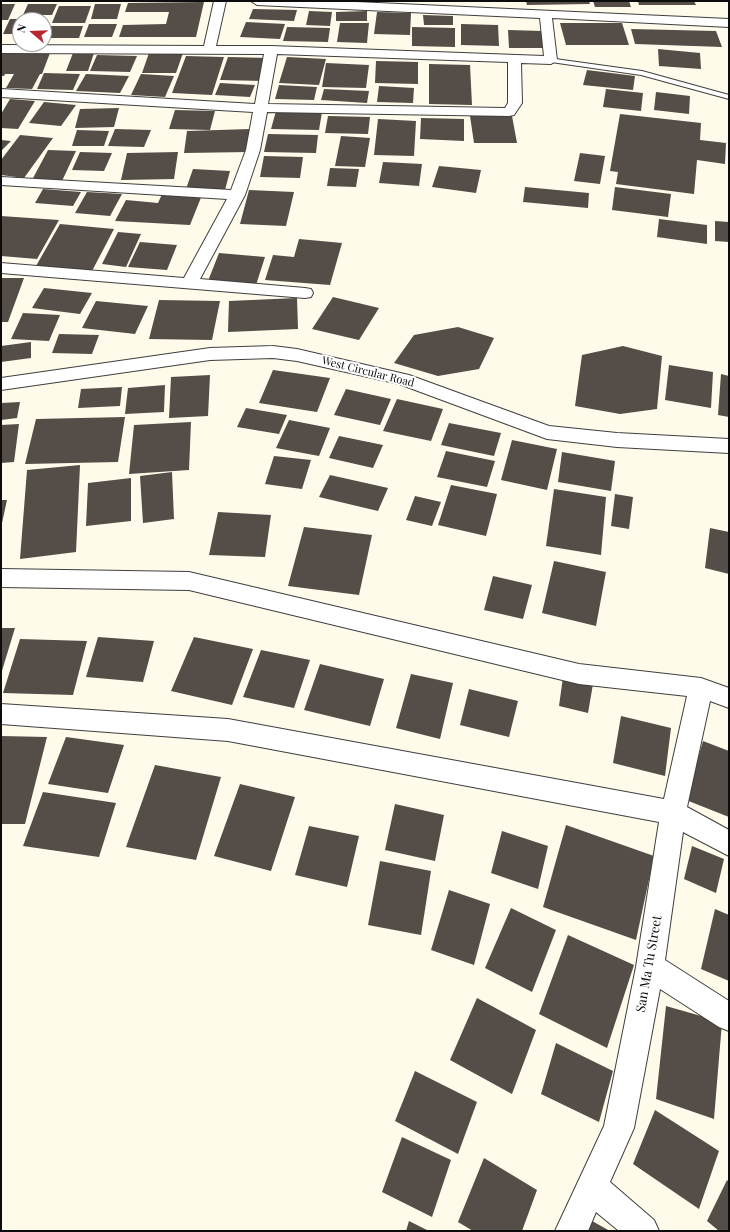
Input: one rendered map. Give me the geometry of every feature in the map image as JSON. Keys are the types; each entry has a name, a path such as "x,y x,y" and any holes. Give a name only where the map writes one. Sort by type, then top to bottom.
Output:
{"street":[{"path":"209,50 220,1"},
{"path":"257,1 546,16 729,23"},
{"path":"1,49 271,50 551,60 546,16"},
{"path":"189,284 237,195 253,150 271,50"},
{"path":"1,93 261,108 509,112 515,103 514,59"},
{"path":"1,181 237,195"},
{"path":"1,268 305,294"},
{"name":"West Circular Road","path":"1,384 210,354 273,352 297,355 403,379 547,432 617,440 729,446"},
{"path":"1,578 189,581 579,674 701,688 729,698"},
{"name":"San Ma Tu Street","path":"571,1231 619,1128 650,968 672,813 701,688"},
{"path":"1,714 228,730 672,813 729,844"},
{"path":"650,968 729,1017"},
{"path":"592,1187 643,1231"}],"lane":[{"path":"551,60 642,73 729,97"}],"building":[{"path":"526,1 589,1 590,4 527,5"},
{"path":"593,1 629,1 631,7 595,7"},
{"path":"638,1 694,1 696,5 639,5"},
{"path":"204,2 196,37 119,37 123,25 166,24 169,12 125,12 128,3"},
{"path":"1,4 15,4 8,20 1,20"},
{"path":"28,4 57,4 52,15 52,12 24,12"},
{"path":"95,4 121,4 117,19 91,19"},
{"path":"59,6 91,6 85,23 52,23"},
{"path":"253,9 297,10 294,21 249,19"},
{"path":"309,11 332,12 330,26 306,25"},
{"path":"367,11 367,21 336,21 336,12"},
{"path":"377,12 411,13 410,35 374,34"},
{"path":"423,15 453,16 453,25 424,25"},
{"path":"10,19 12,19 12,34 3,34"},
{"path":"246,22 285,24 280,39 240,37"},
{"path":"340,23 369,23 367,43 337,42"},
{"path":"560,23 622,23 629,45 566,45"},
{"path":"89,24 117,24 112,37 84,37"},
{"path":"461,24 498,25 499,46 461,45"},
{"path":"52,26 83,26 79,38 52,38"},
{"path":"287,27 330,28 328,42 283,41"},
{"path":"412,27 455,28 455,47 412,46"},
{"path":"631,29 716,31 722,47 635,44"},
{"path":"508,30 543,31 546,48 509,48"},
{"path":"658,49 700,53 701,69 659,66"},
{"path":"1,53 50,53 42,74 40,74 32,89 6,88 14,74 5,74 4,76 1,76"},
{"path":"73,53 94,53 88,71 66,71"},
{"path":"149,53 183,53 176,73 142,73"},
{"path":"97,55 137,56 130,72 90,71"},
{"path":"186,56 224,57 212,95 172,93"},
{"path":"228,57 269,58 263,81 220,80"},
{"path":"287,57 326,59 319,85 279,83"},
{"path":"376,61 418,62 418,84 375,83"},
{"path":"326,63 369,65 366,88 322,87"},
{"path":"429,64 470,65 472,105 429,104"},
{"path":"587,70 635,76 633,90 583,85"},
{"path":"44,73 80,74 73,90 37,89"},
{"path":"86,74 129,76 120,93 76,91"},
{"path":"141,74 174,76 165,97 131,95"},
{"path":"220,83 255,85 250,97 215,95"},
{"path":"279,85 317,87 314,100 275,99"},
{"path":"379,86 414,88 413,103 377,102"},
{"path":"324,89 369,91 367,103 321,100"},
{"path":"606,89 643,93 641,111 603,107"},
{"path":"656,92 690,96 689,114 654,110"},
{"path":"10,99 35,101 18,129 1,128 1,114"},
{"path":"44,102 76,105 61,126 29,123"},
{"path":"119,108 114,127 75,128 80,109"},
{"path":"175,110 215,111 210,130 169,129"},
{"path":"276,111 322,112 319,130 271,129"},
{"path":"620,114 701,123 700,140 726,143 725,164 697,160 694,194 616,184 618,172 610,171"},
{"path":"328,116 370,117 368,134 325,133"},
{"path":"470,116 512,116 517,143 474,143"},
{"path":"421,118 464,119 464,141 420,139"},
{"path":"378,119 416,121 414,156 374,155"},
{"path":"115,129 151,130 144,147 108,146"},
{"path":"250,129 249,152 184,153 187,131"},
{"path":"77,130 109,131 104,146 72,146"},
{"path":"268,134 318,135 316,153 264,152"},
{"path":"20,135 53,138 24,178 1,175 1,160"},
{"path":"341,136 370,138 365,167 335,166"},
{"path":"1,140 11,141 1,151"},
{"path":"48,150 76,151 62,181 32,180"},
{"path":"80,152 112,153 104,171 72,170"},
{"path":"178,152 174,179 121,180 127,153"},
{"path":"580,153 605,156 600,184 574,181"},
{"path":"264,156 303,157 300,178 260,177"},
{"path":"383,162 422,164 419,186 379,183"},
{"path":"439,166 481,170 476,193 432,187"},
{"path":"330,168 359,169 356,187 327,186"},
{"path":"193,169 230,171 225,190 186,189"},
{"path":"525,187 589,193 588,208 523,202"},
{"path":"615,187 671,194 668,217 612,210"},
{"path":"43,189 81,192 73,206 35,203"},
{"path":"249,190 294,192 286,226 240,224"},
{"path":"87,192 122,194 110,216 75,213"},
{"path":"163,192 202,195 190,225 115,221 126,200 158,203"},
{"path":"1,216 59,220 37,259 1,256"},
{"path":"659,219 707,225 707,244 657,237"},
{"path":"715,221 729,222 729,242 715,241"},
{"path":"60,224 114,229 92,271 36,266"},
{"path":"118,232 141,234 126,267 102,264"},
{"path":"299,239 342,243 330,285 265,280 273,255 294,257"},
{"path":"140,242 177,245 167,270 128,267"},
{"path":"219,253 265,257 256,285 208,281"},
{"path":"1,278 24,278 8,322 1,322"},
{"path":"44,288 92,293 80,314 32,308"},
{"path":"333,297 379,308 359,340 312,329"},
{"path":"297,298 298,329 228,332 229,301"},
{"path":"159,300 220,301 212,340 149,339"},
{"path":"96,301 148,306 135,334 82,328"},
{"path":"23,313 60,315 49,341 11,339"},
{"path":"458,327 494,338 479,369 438,376 394,363 414,335"},
{"path":"59,334 99,335 92,354 52,353"},
{"path":"31,342 31,358 1,362 1,346"},
{"path":"623,346 662,356 657,409 620,414 575,406 582,355"},
{"path":"669,365 713,372 711,408 665,400"},
{"path":"273,370 330,378 317,412 259,403"},
{"path":"721,374 729,376 729,417 718,415"},
{"path":"210,375 208,416 169,418 171,377"},
{"path":"165,385 164,412 125,414 128,388"},
{"path":"122,387 120,406 78,408 81,389"},
{"path":"346,389 391,399 380,425 334,415"},
{"path":"397,399 443,409 431,441 383,431"},
{"path":"20,402 17,418 1,420 1,403"},
{"path":"246,408 287,415 279,434 237,427"},
{"path":"125,417 118,462 25,464 36,419"},
{"path":"289,420 330,428 319,456 276,448"},
{"path":"191,422 189,470 129,474 134,425"},
{"path":"449,423 501,433 494,456 441,445"},
{"path":"19,424 14,462 1,463 1,425"},
{"path":"339,436 383,445 373,468 329,458"},
{"path":"512,440 557,449 547,490 501,480"},
{"path":"446,451 495,461 487,487 437,477"},
{"path":"562,452 615,461 611,491 558,482"},
{"path":"274,456 311,460 302,489 265,484"},
{"path":"80,465 76,552 20,559 27,470"},
{"path":"172,472 174,519 143,523 140,476"},
{"path":"330,475 388,488 378,511 319,497"},
{"path":"131,478 131,521 86,526 88,483"},
{"path":"451,485 497,494 486,536 438,525"},
{"path":"554,489 606,497 601,555 546,546"},
{"path":"615,494 633,497 629,529 611,526"},
{"path":"415,496 441,502 432,526 406,520"},
{"path":"1,500 7,500 2,523 1,523"},
{"path":"218,512 271,515 265,557 209,555"},
{"path":"304,527 372,535 359,595 288,586"},
{"path":"710,528 729,532 729,574 705,568"},
{"path":"554,561 606,572 596,626 542,613"},
{"path":"493,576 532,585 523,619 484,610"},
{"path":"1,628 15,628 1,674"},
{"path":"98,637 154,641 143,682 86,677"},
{"path":"194,637 253,649 232,705 171,691"},
{"path":"20,639 87,641 73,695 3,693"},
{"path":"261,650 310,660 294,708 243,697"},
{"path":"320,664 384,679 370,726 304,710"},
{"path":"411,674 453,683 440,739 396,728"},
{"path":"563,677 593,684 588,713 559,706"},
{"path":"469,689 518,701 509,737 460,725"},
{"path":"621,716 671,728 665,776 613,763"},
{"path":"1,736 47,737 25,824 1,824"},
{"path":"66,737 124,745 108,793 48,784"},
{"path":"703,741 729,751 729,817 686,800"},
{"path":"155,765 221,777 196,860 126,847"},
{"path":"240,784 295,797 271,871 214,856"},
{"path":"43,792 116,803 99,857 23,846"},
{"path":"395,804 444,815 435,861 385,850"},
{"path":"566,825 654,856 636,940 543,907"},
{"path":"309,826 359,836 347,887 295,875"},
{"path":"502,831 548,846 538,889 491,873"},
{"path":"692,846 724,859 716,893 684,879"},
{"path":"380,861 431,871 421,935 368,925"},
{"path":"449,890 490,904 474,965 431,950"},
{"path":"511,908 556,930 532,992 485,968"},
{"path":"715,909 729,915 729,981 701,969"},
{"path":"568,935 634,965 607,1048 539,1014"},
{"path":"477,998 536,1030 512,1094 450,1060"},
{"path":"666,1006 722,1022 714,1119 656,1099"},
{"path":"556,1043 613,1071 599,1122 541,1094"},
{"path":"415,1071 477,1102 458,1154 395,1121"},
{"path":"655,1110 719,1151 699,1209 633,1164"},
{"path":"402,1137 451,1160 432,1217 382,1192"},
{"path":"484,1158 537,1190 522,1231 473,1231 458,1222"},
{"path":"727,1180 729,1182 729,1231 719,1231 707,1221"},
{"path":"585,1217 610,1231 580,1231"},
{"path":"409,1221 429,1231 406,1231"}]}
